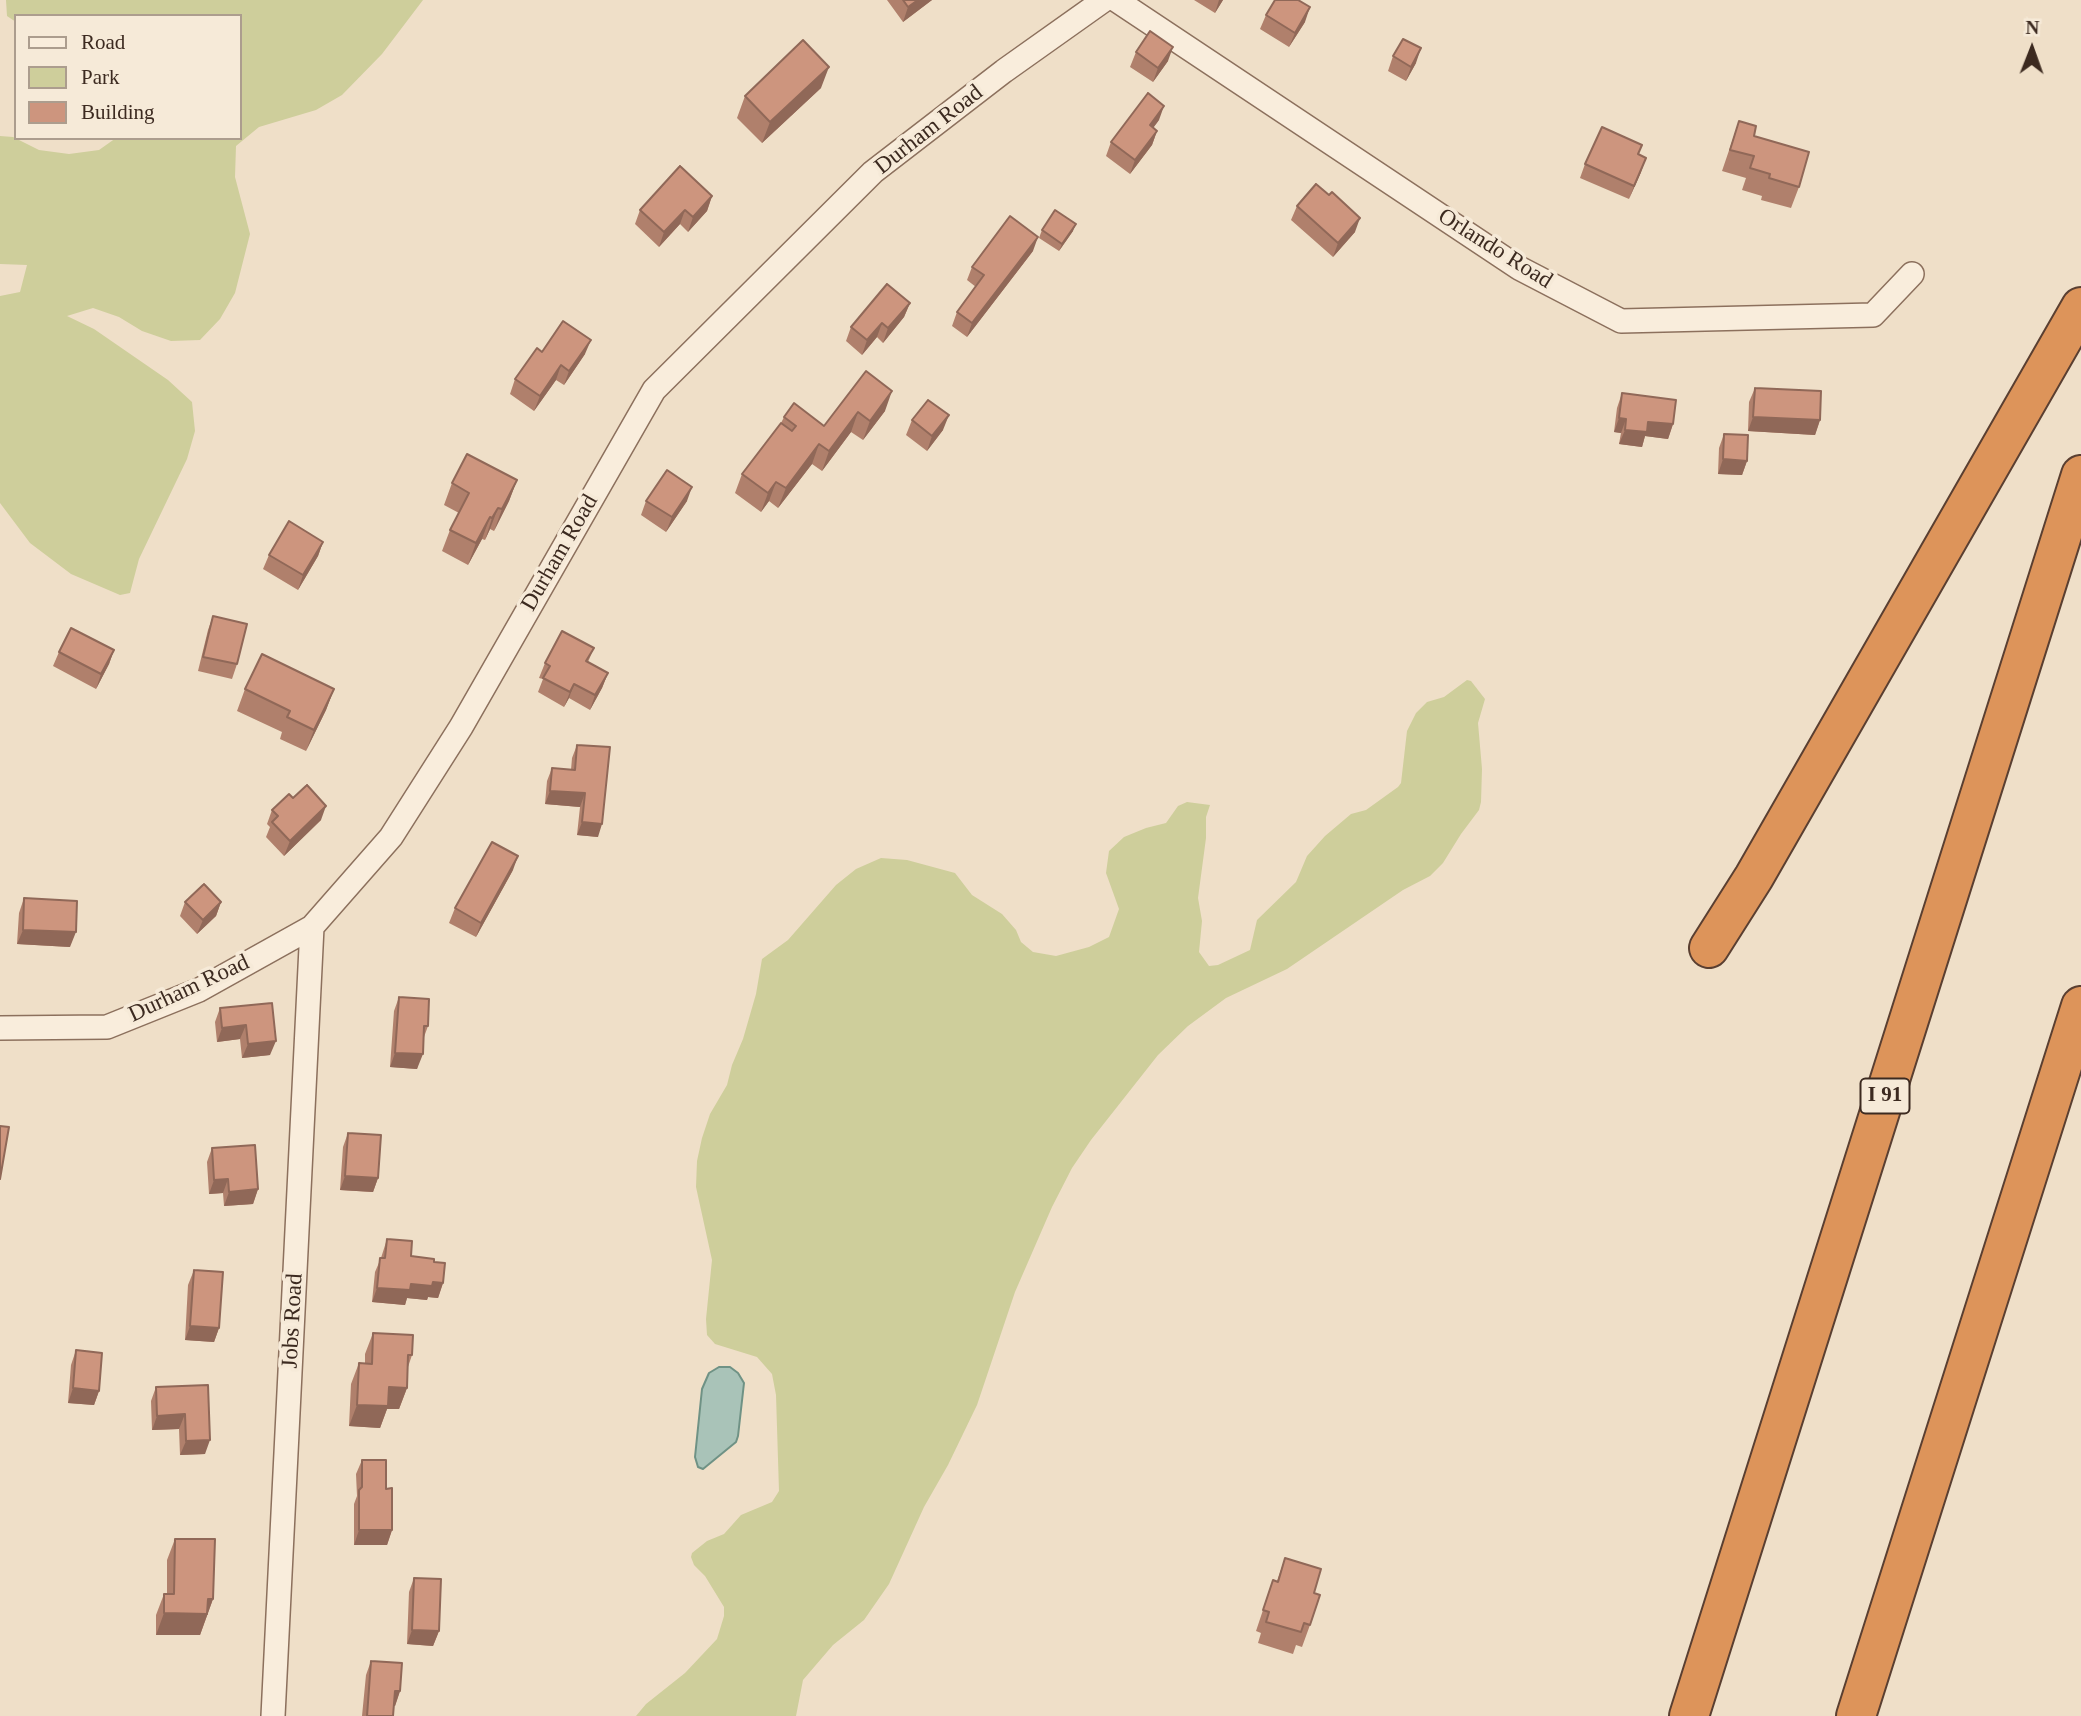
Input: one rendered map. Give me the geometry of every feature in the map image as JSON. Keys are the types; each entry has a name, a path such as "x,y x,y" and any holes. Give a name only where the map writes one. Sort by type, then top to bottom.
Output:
{"highway":[{"path":"1709,948 1761,865 2081,307"},
{"name":"I 91","path":"1689,1716 2081,475"},
{"path":"1856,1716 2081,1006"}],"street":[{"name":"Durham Road","path":"0,1028 107,1027 199,990 312,927 391,837 461,727 654,390 873,172 1004,71 1104,0"},
{"name":"Orlando Road","path":"1115,0 1519,268 1622,321 1873,315 1912,274"},
{"name":"Jobs Road","path":"273,1716 312,927"}],"green space":[{"path":"6,0 423,0 382,54 342,95 316,110 259,127 236,146 235,177 250,234 235,293 220,319 200,340 171,341 93,308 67,316 94,329 168,380 192,402 195,431 187,459 139,559 130,593 120,595 71,574 30,543 0,503 0,296 20,292 27,265 0,264 0,136 13,137 14,140 39,150 69,154 99,150 113,140 242,140 242,14 14,14 14,21 7,16"},
{"path":"1467,680 1471,681 1485,699 1478,723 1482,769 1479,810 1443,863 1430,876 1403,890 1287,969 1226,998 1188,1026 1158,1055 1091,1140 1072,1168 1052,1207 1015,1292 977,1405 924,1507 889,1584 864,1620 833,1645 803,1680 796,1716 636,1716 646,1704 685,1673 717,1639 724,1607 705,1576 694,1565 692,1553 707,1541 724,1534 741,1515 772,1502 779,1491 776,1395 772,1374 757,1357 715,1344 707,1335 712,1260 696,1187 697,1161 702,1138 710,1114 727,1085 743,1039 756,994 762,959 788,940 836,885 856,869 881,858 907,860 955,873 972,895 1002,914 1016,930 1021,942 1033,952 1056,956 1089,947 1109,937 1119,909 1106,873 1109,851 1124,837 1166,823 1178,806 1187,802 1210,805 1206,817 1198,898 1202,921 1199,952 1209,966 1218,965 1250,950 1257,920 1296,882 1307,856 1325,836 1351,814 1366,810 1398,787 1401,783 1407,731 1416,713 1427,702 1444,697"}],"shaded area":[{"path":"719,1367 730,1367 744,1383 738,1436 736,1442 703,1469 698,1467 695,1457 702,1389 709,1373"}],"building":[{"path":"903,0 918,0 908,7"},
{"path":"1275,0 1298,0 1310,7 1295,33 1266,15"},
{"path":"1150,31 1173,47 1158,68 1136,52"},
{"path":"1403,39 1421,48 1411,67 1393,56"},
{"path":"803,40 829,67 770,122 745,96"},
{"path":"1148,93 1164,106 1150,125 1157,131 1135,160 1111,142"},
{"path":"1739,121 1756,126 1754,136 1809,152 1799,187 1769,178 1770,174 1750,168 1754,156 1730,150"},
{"path":"1602,127 1642,145 1638,154 1646,158 1634,186 1585,164"},
{"path":"680,166 712,196 693,217 685,210 664,232 640,210"},
{"path":"1316,184 1329,195 1332,192 1360,218 1338,243 1297,206"},
{"path":"1055,210 1076,224 1062,244 1042,230"},
{"path":"1010,216 1038,237 972,323 957,312 984,275 972,267"},
{"path":"887,284 910,303 888,328 882,323 867,340 851,327"},
{"path":"563,321 591,340 569,371 561,365 540,396 515,379 537,348 542,352"},
{"path":"866,371 892,391 870,421 858,412 829,451 819,444 786,488 776,482 768,493 742,474 781,423 792,431 796,426 784,417 794,403 824,426"},
{"path":"1755,388 1821,391 1820,420 1753,417"},
{"path":"1622,393 1676,400 1673,424 1648,422 1647,432 1625,430 1626,419 1619,418"},
{"path":"928,400 949,415 932,436 912,420"},
{"path":"1724,434 1748,435 1747,461 1723,459"},
{"path":"467,454 517,480 502,509 498,508 492,518 490,517 476,543 450,530 469,493 452,483"},
{"path":"667,470 692,487 672,517 646,501"},
{"path":"289,521 323,542 303,575 269,555"},
{"path":"213,616 247,624 237,664 203,657"},
{"path":"71,628 114,650 101,674 59,652"},
{"path":"562,631 594,648 586,661 608,673 595,695 574,684 570,692 543,678 550,666 545,663"},
{"path":"262,654 334,689 314,730 287,717 290,711 245,689"},
{"path":"577,745 610,747 602,824 582,822 585,793 550,791 552,768 575,770"},
{"path":"307,785 326,806 290,841 272,822 278,816 272,810 289,794 293,798"},
{"path":"492,842 518,856 481,923 455,908"},
{"path":"204,884 221,902 203,920 185,902"},
{"path":"24,898 77,901 76,932 23,930"},
{"path":"399,997 429,999 423,1054 395,1053"},
{"path":"272,1003 276,1041 248,1044 246,1025 222,1028 220,1008"},
{"path":"0,1126 9,1127 0,1179"},
{"path":"348,1133 381,1135 378,1178 345,1176"},
{"path":"255,1145 258,1189 229,1192 228,1179 214,1180 212,1148"},
{"path":"387,1239 412,1241 411,1256 445,1263 443,1283 433,1282 432,1286 411,1284 410,1290 377,1288 380,1258 385,1258"},
{"path":"194,1270 223,1272 219,1328 190,1326"},
{"path":"373,1333 413,1335 412,1355 408,1355 407,1388 389,1387 388,1406 357,1405 359,1363 372,1364"},
{"path":"76,1350 102,1353 99,1391 73,1388"},
{"path":"208,1385 210,1440 186,1441 185,1414 157,1416 156,1387"},
{"path":"362,1460 386,1460 386,1489 392,1488 392,1530 359,1530"},
{"path":"175,1539 215,1539 213,1599 208,1599 207,1614 164,1613 164,1594 174,1594"},
{"path":"1285,1558 1321,1569 1314,1593 1320,1595 1310,1625 1304,1623 1301,1632 1266,1622 1269,1612 1263,1610 1273,1580 1278,1582"},
{"path":"414,1578 441,1579 439,1631 412,1630"},
{"path":"371,1661 402,1663 400,1691 395,1691 393,1716 367,1716"}]}
